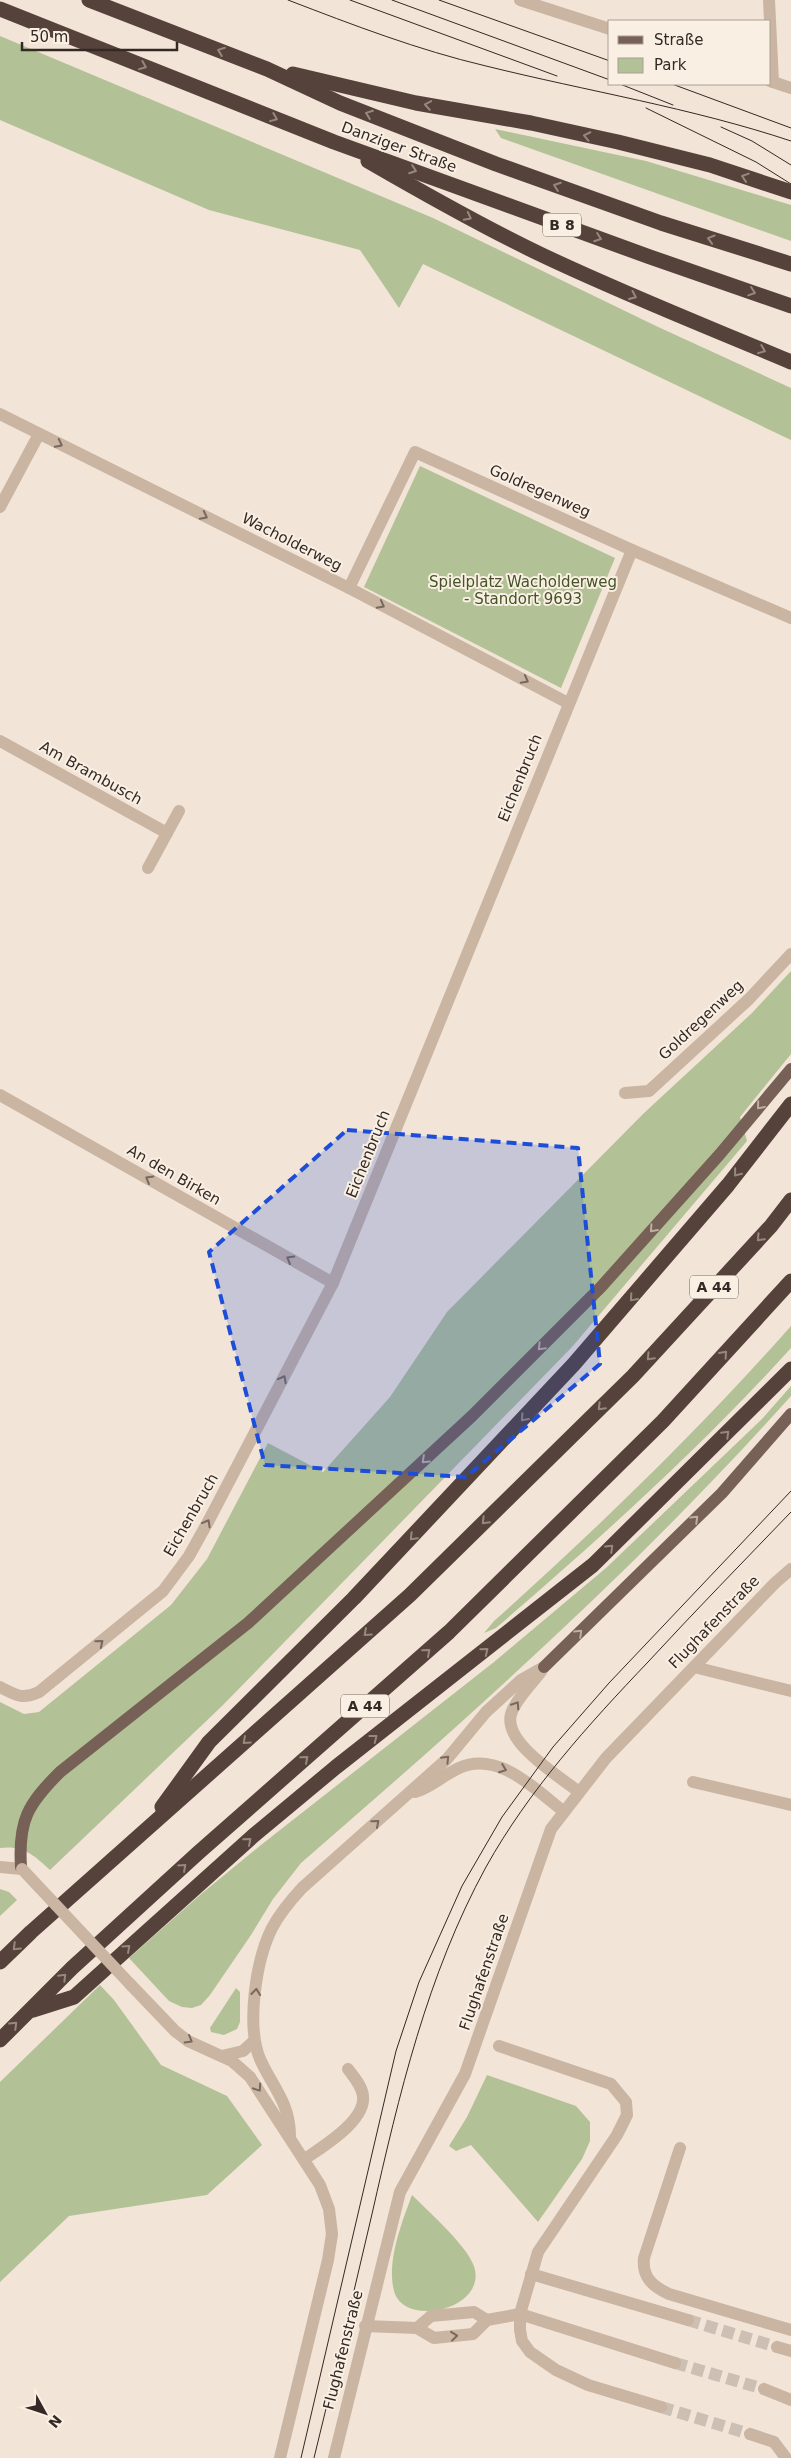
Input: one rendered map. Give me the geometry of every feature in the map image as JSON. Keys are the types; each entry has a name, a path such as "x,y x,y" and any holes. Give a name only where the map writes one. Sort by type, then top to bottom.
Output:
{"highway":[{"name":"Danziger Straße","path":"89,0 267,69 340,103 496,164 661,223 791,264"},
{"name":"Danziger Straße","path":"0,9 334,142 650,257 791,306"},
{"path":"267,69 416,103 531,123 618,142 710,165 791,192"},
{"path":"334,142 429,197 541,255 663,309 791,362"},
{"path":"145,1831 209,1742 354,1598 574,1364 681,1242 791,1104"},
{"name":"A 44","path":"0,1962 410,1595 633,1376 771,1226 791,1200"},
{"name":"A 44","path":"0,2040 72,1968 198,1853 449,1632 663,1421 791,1281"},
{"path":"29,2011 74,1997 246,1843 336,1767 593,1565 665,1496 791,1369"}],"main road":[{"path":"22,1868 21,1836 26,1814 37,1795 60,1772 248,1622 472,1416 601,1287 720,1154 791,1069"},
{"path":"544,1667 722,1493 791,1414"}],"street":[{"path":"520,0 608,28"},
{"path":"769,0 769,20"},
{"path":"771,81 791,88"},
{"name":"Wacholderweg","path":"0,414 349,588 568,703"},
{"path":"0,507 39,434"},
{"name":"Goldregenweg","path":"349,588 415,452 632,550 791,618"},
{"name":"Eichenbruch","path":"0,1686 16,1695 27,1698 39,1692 163,1591 189,1556 333,1283 632,550"},
{"name":"Am Brambusch","path":"0,742 167,834"},
{"path":"148,868 179,811"},
{"name":"Goldregenweg","path":"624,1093 649,1091 749,999 791,954"},
{"name":"An den Birken","path":"0,1094 333,1283"},
{"name":"Flughafenstraße","path":"334,2458 365,2326 400,2192 465,2074 547,1839 563,1811 606,1758 775,1583 791,1569"},
{"path":"544,1667 517,1703 509,1723 512,1733 526,1750 578,1792"},
{"path":"290,2136 288,2111 259,2057 254,2041 254,2014 259,1967 272,1929 286,1905 322,1870 447,1759 493,1706 521,1680 544,1667"},
{"path":"694,1667 791,1691"},
{"path":"410,1793 433,1785 467,1764 483,1763 514,1773 563,1811"},
{"path":"693,1782 791,1804"},
{"path":"0,1867 22,1868 175,2031 188,2041 242,2067 290,2136 320,2185 329,2209 332,2234 328,2260 280,2458"},
{"path":"222,2056 243,2051 254,2041"},
{"path":"499,2046 611,2084 626,2102 627,2115 617,2135 538,2252 520,2314 522,2341 530,2352 556,2370 588,2385 662,2407"},
{"path":"305,2159 345,2129 359,2113 363,2098 361,2089 348,2069"},
{"path":"680,2148 644,2258 643,2270 646,2276 659,2290 669,2294 791,2330"},
{"path":"531,2274 688,2320"},
{"path":"417,2328 432,2316 474,2312 487,2320"},
{"path":"365,2326 417,2328 434,2338 473,2334 487,2320 520,2314 675,2363"},
{"path":"776,2347 791,2350"},
{"path":"764,2389 791,2400"},
{"path":"750,2434 774,2442 786,2458"}],"highlighted area":[{"path":"347,1130 578,1148 600,1364 466,1477 265,1465 209,1252"}],"green space":[{"path":"0,36 433,218 656,326 791,388 791,440 423,264 399,308 360,250 209,210 0,120"},
{"path":"495,129 646,161 791,205 791,241 501,138"},
{"name":"Spielplatz Wacholderweg - Standort 9693","path":"420,466 615,558 561,688 364,587"},
{"path":"791,971 791,1054 740,1117 747,1141 572,1347 222,1706 50,1870 28,1852 8,1847 0,1848 0,1702 24,1714 39,1712 171,1605 207,1559 268,1443 323,1472 390,1397 447,1312 643,1114 752,1013"},
{"path":"791,1326 791,1348 685,1458 573,1561 496,1628 484,1633 494,1621 684,1441"},
{"path":"791,1386 791,1396 734,1459 615,1579 491,1695 301,1863 273,1899 251,1935 210,1995 201,2005 192,2008 182,2007 169,2001 129,1958 200,1895 261,1845 494,1662 606,1568 762,1419"},
{"path":"0,1889 9,1892 17,1900 0,1916"},
{"path":"100,1985 114,2000 161,2065 227,2096 262,2145 207,2195 69,2216 0,2282 0,2082"},
{"path":"236,1988 240,1992 240,2022 237,2029 224,2035 211,2032 210,2028"},
{"path":"487,2075 576,2106 590,2122 590,2141 582,2159 538,2222 471,2145 456,2151 449,2146 467,2117"},
{"path":"412,2195 458,2242 466,2252 475,2270 474,2284 468,2295 456,2304 442,2309 428,2311 414,2309 402,2304 395,2294 392,2283 393,2257"}],"tunnel":[{"path":"688,2320 777,2347"},
{"path":"675,2363 764,2389"},
{"path":"661,2407 750,2434"}],"tram line":[{"path":"288,0 386,36 461,60 678,109 791,141"},
{"path":"350,0 557,76"},
{"path":"392,0 608,79"},
{"path":"439,0 608,60"},
{"path":"623,85 673,105"},
{"path":"675,85 791,128"},
{"path":"646,108 756,162 791,184"},
{"path":"721,127 752,141 791,165"},
{"path":"301,2458 396,2051 419,1982 462,1886 502,1817 553,1747 609,1683 791,1491"},
{"path":"314,2458 404,2080 431,1993 465,1908 486,1867 521,1811 561,1759 701,1605 791,1512"}]}
